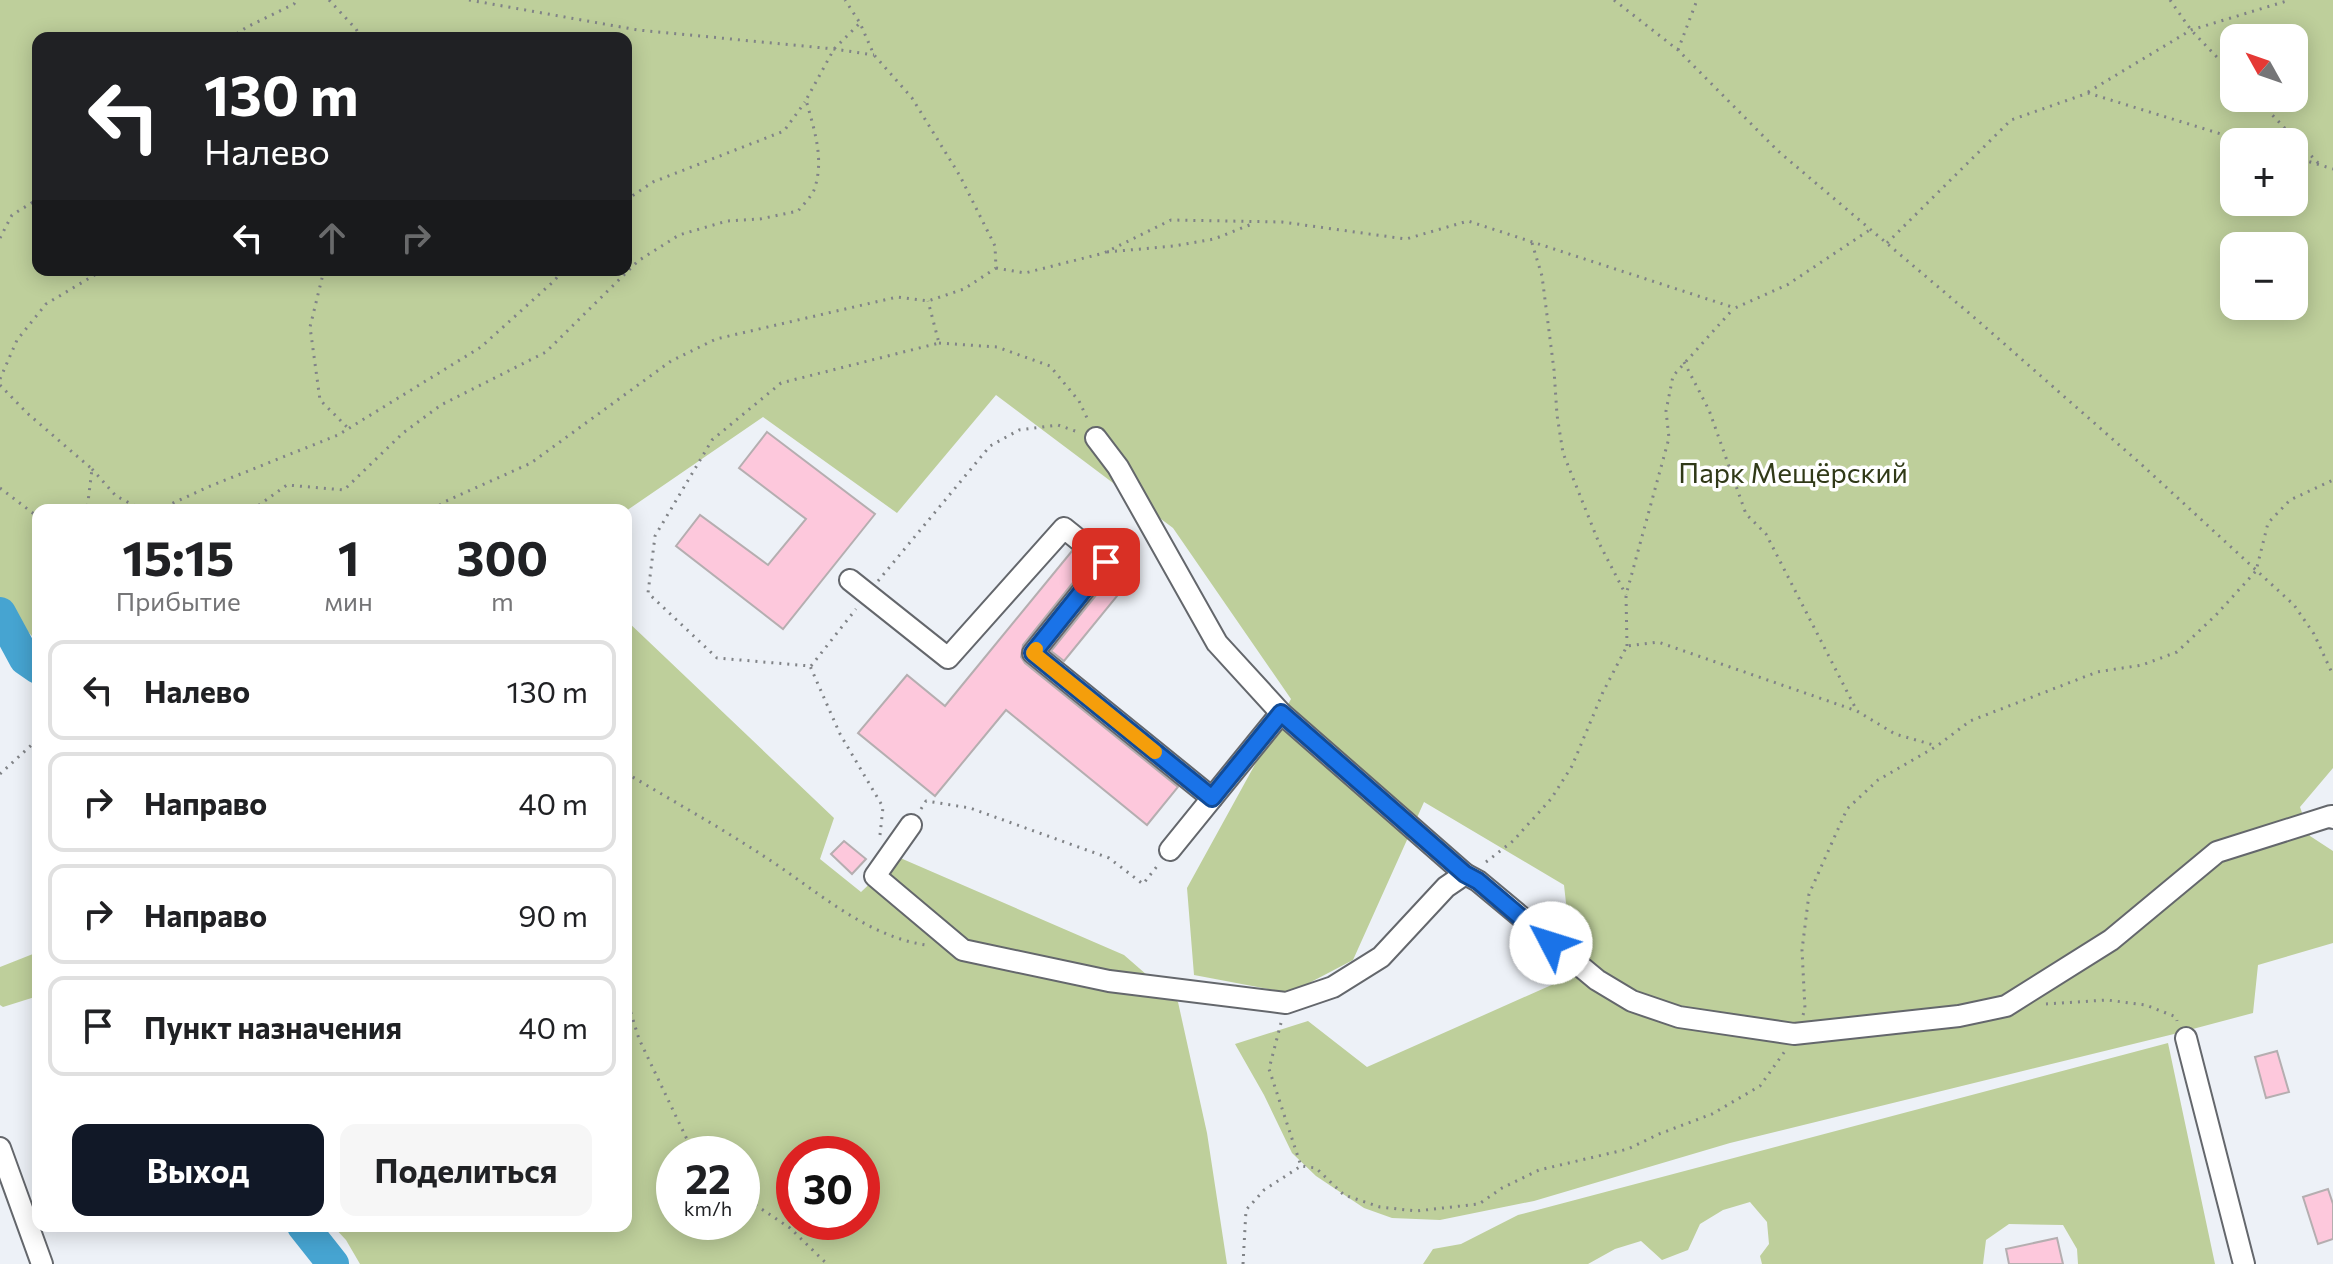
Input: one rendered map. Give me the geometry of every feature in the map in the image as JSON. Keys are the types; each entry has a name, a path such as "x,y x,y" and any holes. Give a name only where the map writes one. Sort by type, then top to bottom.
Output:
{"street":[{"path":"1096,438 1118,467 1217,643 1281,713 1465,874 1478,881 1597,980 1632,1001 1679,1017 1794,1034 1959,1016 2006,1006 2111,940 2217,852 2331,816 2333,818"},
{"path":"850,580 948,658 1064,528 1106,562 1033,653 1212,798"},
{"path":"1170,850 1281,713"},
{"path":"911,825 875,876 963,950 1109,981 1286,1003 1333,987 1381,957 1446,887 1465,874"},
{"path":"2186,1038 2244,1264"},
{"path":"0,1148 42,1264"}],"path":[{"path":"239,32 294,4 296,0"},
{"path":"329,0 358,32"},
{"path":"469,0 638,30 874,55"},
{"path":"845,0 860,23 874,55 912,98 960,176 995,246 996,268"},
{"path":"1614,0 1678,50 1778,151 2136,460 2294,605 2314,634 2333,675"},
{"path":"1678,50 1697,0"},
{"path":"2170,0 2191,30 2220,60"},
{"path":"1887,243 2011,120 2088,93 2191,30 2290,0"},
{"path":"632,196 653,182 784,131 806,100 834,49 860,23"},
{"path":"2088,93 2220,134"},
{"path":"632,267 679,235 727,221 760,219 798,211 814,191 819,145 806,100"},
{"path":"2269,112 2320,165"},
{"path":"2308,161 2333,169"},
{"path":"0,238 12,215 32,203"},
{"path":"1104,253 1171,220 1282,222 1406,239 1468,221 1735,308"},
{"path":"441,504 531,463 671,361 716,339 897,297 928,301 964,289 996,268 1025,273 1104,253 1214,239 1255,222"},
{"path":"1465,874 1513,841 1551,799 1572,766 1603,692 1627,646 1626,595 1669,438 1666,411 1673,376 1735,308 1787,285 1871,229"},
{"path":"1532,243 1542,276 1563,453 1599,543 1626,595"},
{"path":"0,379 17,340 46,304 93,276"},
{"path":"323,276 310,327 320,400 349,429"},
{"path":"171,504 349,429 481,347 558,276"},
{"path":"260,504 287,485 344,490 403,433 441,405 546,352 623,276"},
{"path":"928,301 939,343"},
{"path":"810,666 717,658 648,593 655,536 712,440 781,383 939,343 997,347 1050,366 1079,401 1096,438"},
{"path":"1684,362 1709,410 1746,514 1766,534 1857,711"},
{"path":"0,385 27,413 92,469 116,496 131,504"},
{"path":"810,666 990,446 1019,430 1058,425 1096,438"},
{"path":"88,504 92,469"},
{"path":"1243,1264 1246,1210 1264,1190 1301,1166 1316,1168 1344,1195 1380,1207 1416,1211 1479,1204 1502,1188 1539,1170 1628,1149 1712,1114 1760,1086 1777,1065 1805,1009 1802,950 1809,894 1847,809 1878,780 1937,746 1970,721 2097,672 2142,665 2177,652 2256,571 2268,523 2290,500 2333,480"},
{"path":"0,488 32,512"},
{"path":"1627,646 1658,642 1857,711 1895,734 1937,746"},
{"path":"810,666 840,734 883,807 880,835"},
{"path":"0,774 32,745"},
{"path":"632,777 763,856 858,920 905,942 963,950"},
{"path":"926,801 970,808 1109,858 1143,884 1170,850"},
{"path":"2006,1006 2107,1000 2146,1005 2176,1017 2186,1038"},
{"path":"1286,1003 1269,1069 1301,1166"},
{"path":"632,1016 639,1039 685,1136"},
{"path":"760,1208 790,1228 827,1264"}],"green space":[{"name":"Парк Мещёрский","path":"0,0 2333,0 2333,768 2300,807 2310,836 2333,851 2333,943 2258,965 2253,1013 1730,1143 1534,1201 1440,1220 1392,1218 1364,1208 1316,1176 1292,1153 1235,1044 1308,1021 1367,1067 1574,975 1564,885 1424,802 1353,960 1290,993 1194,975 1187,888 1291,699 1173,528 996,395 897,513 763,417 632,507 632,504 32,504 32,636 0,604"},
{"path":"632,626 834,818 820,859 861,892 898,857 1124,955 1178,1002 1207,1133 1227,1264 360,1264 339,1232 632,1232"},
{"path":"32,954 32,998 3,1007 0,1005 0,967"},
{"path":"2168,1043 2215,1264 2078,1264 2077,1249 2063,1225 2009,1224 1986,1240 1983,1264 1762,1264 1760,1256 1769,1244 1767,1222 1750,1202 1723,1210 1700,1224 1688,1250 1662,1260 1641,1241 1615,1249 1588,1264 1423,1264 1433,1249 1461,1244 1518,1215"}],"building":[{"path":"767,432 875,514 783,629 676,546 700,515 768,565 806,519 739,468"},
{"path":"1072,551 1088,564 1023,645 1021,657 1178,787 1147,825 1006,710 935,796 858,733 907,675 945,706"},
{"path":"1109,579 1122,590 1064,661 1051,651"},
{"path":"844,841 866,859 852,874 831,854"},
{"path":"2277,1051 2289,1092 2266,1098 2255,1057"},
{"path":"2328,1189 2333,1204 2333,1239 2318,1244 2303,1197"},
{"path":"2057,1238 2063,1264 2009,1264 2006,1249"}],"waterway":[{"path":"0,613 25,659 32,664"},
{"path":"308,1232 333,1264"}],"slow traffic":[{"path":"1036,649 1033,653 1155,752"}],"route":[{"path":"1106,562 1033,653 1212,798 1281,713 1465,874 1478,881 1551,943"}]}
